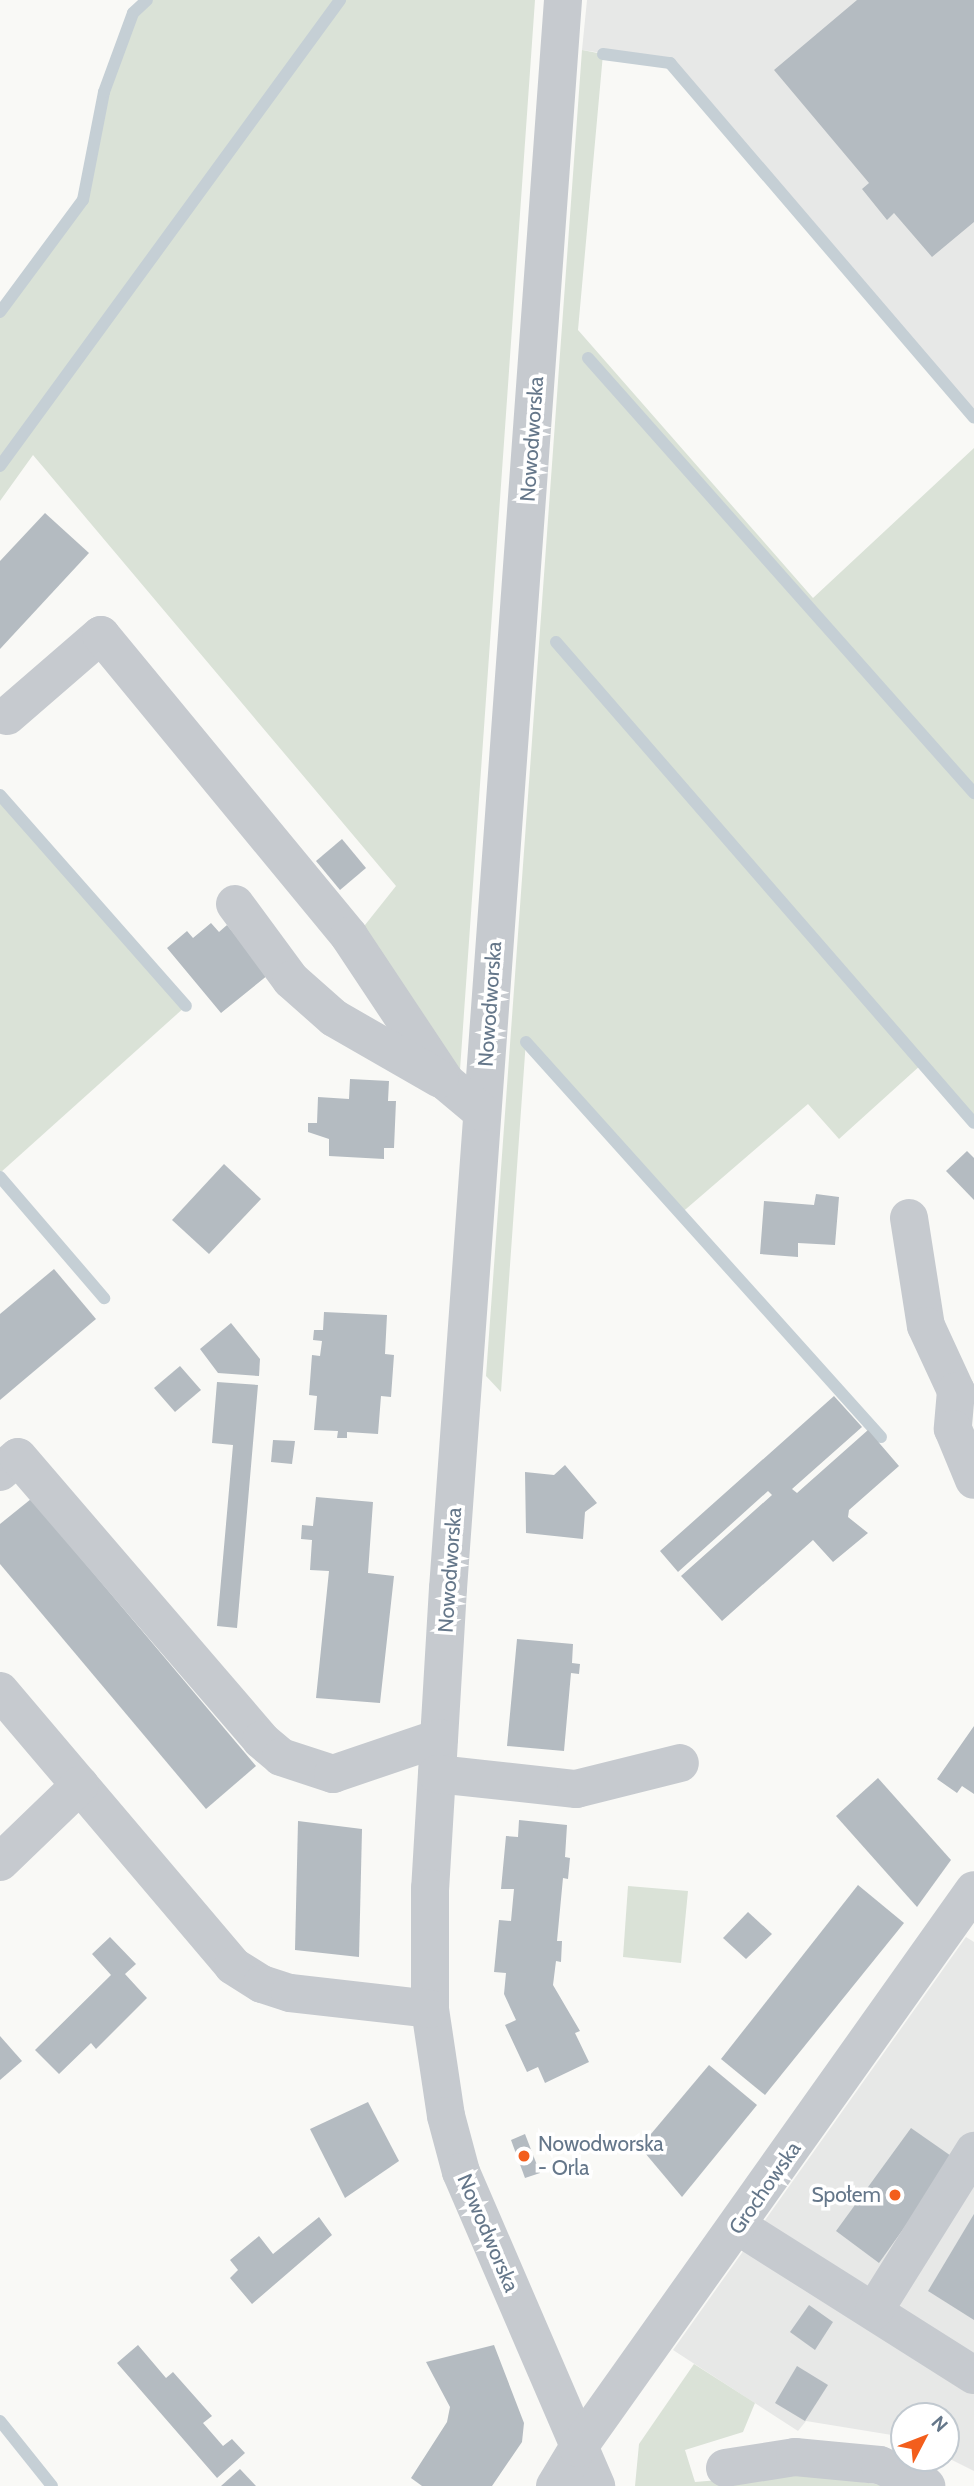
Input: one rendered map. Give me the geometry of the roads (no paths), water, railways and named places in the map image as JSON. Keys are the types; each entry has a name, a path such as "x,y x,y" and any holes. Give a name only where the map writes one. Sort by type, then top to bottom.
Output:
{"street":[{"name":"Nowodworska","path":"563,0 438,1756 430,2009 446,2116 461,2172 596,2486"},
{"path":"7,716 102,635 349,936 446,1082"},
{"path":"235,904 290,980 334,1018 446,1082 482,1112"},
{"path":"909,1218 926,1326 956,1391 953,1429 974,1480"},
{"path":"0,1472 18,1457 261,1740 281,1757 333,1774 438,1756 576,1789 680,1763"},
{"path":"0,1691 233,1966 262,1984 290,1993 430,2009"},
{"path":"0,1862 80,1785"},
{"name":"Grochowska","path":"555,2486 578,2448 974,1890"},
{"path":"874,2311 974,2151"},
{"path":"738,2226 974,2375"},
{"path":"725,2468 794,2457 844,2461 880,2465 926,2486"}],"waterway":[{"path":"0,312 83,200 104,92 133,13 147,0"},
{"path":"0,466 340,0"},
{"path":"603,54 670,63 974,418"},
{"path":"588,358 974,793"},
{"path":"556,642 974,1123"},
{"path":"0,795 186,1006"},
{"path":"526,1042 881,1437"},
{"path":"0,1177 104,1298"},
{"path":"0,2421 52,2486"}],"place":[{"name":"Nowodworska - Orla","path":"524,2156"},
{"name":"Społem","path":"895,2195"}]}
